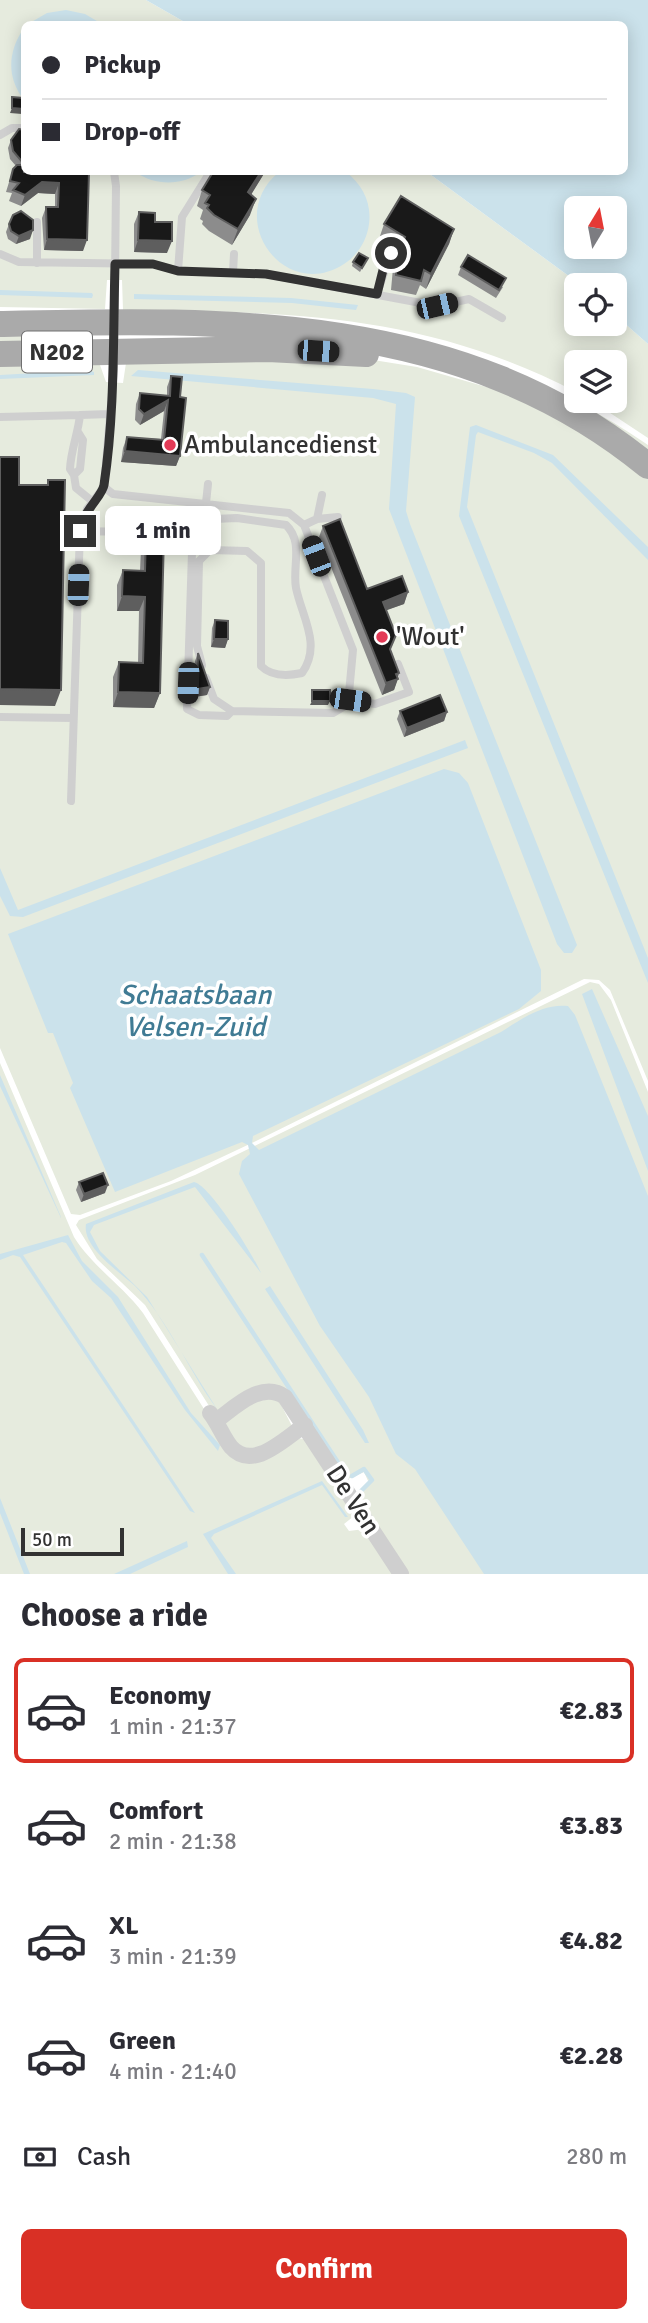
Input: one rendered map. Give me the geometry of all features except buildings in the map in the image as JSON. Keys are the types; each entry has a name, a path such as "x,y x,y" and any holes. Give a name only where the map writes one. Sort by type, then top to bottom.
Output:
{"main road":[{"name":"N202","path":"0,324 113,322 258,326 385,342 491,373 541,397 648,466"},
{"name":"N202","path":"0,354 275,349 377,356 467,375 578,419"}],"street":[{"name":"De Ven","path":"305,1425 267,1452 248,1456 232,1448 213,1417 247,1399 270,1391 285,1397 305,1425 401,1574"}],"lane":[{"path":"0,135 12,128 21,128"},
{"path":"71,801 80,531 92,502 104,487 110,414 114,351 114,175"},
{"path":"178,271 182,217 208,175"},
{"path":"37,222 37,262"},
{"path":"377,294 385,262 391,253"},
{"path":"0,254 19,262 153,264 178,271 266,274 437,306 469,299 502,318"},
{"path":"233,272 234,254"},
{"path":"0,417 110,414"},
{"path":"80,415 78,432 72,439 69,469 74,475 76,488 92,502"},
{"path":"206,503 208,484"},
{"path":"104,487 113,494 289,513 304,525 353,650 350,700 343,709 333,713 232,711 214,699 197,646 199,561 210,550 247,551 255,555 261,563 261,666 267,672 302,673 308,664 311,638 295,585 296,540 286,525 237,518 214,519 204,527 192,552 187,709 199,715 227,716 232,711"},
{"path":"317,519 322,495"},
{"path":"304,525 317,519 338,517"},
{"path":"80,531 177,533"},
{"path":"350,700 374,704 409,692 398,664"},
{"path":"0,717 74,718"}],"shaded area":[{"path":"0,0 146,0 183,21 21,21 21,175 431,175 565,273 564,336 627,336 627,325 648,344 648,438 610,413 627,413 627,350 564,350 564,387 519,366 464,346 355,322 243,313 123,310 122,280 107,280 105,309 0,307"},
{"path":"353,326 432,343 507,369 564,395 564,406 508,374"},
{"path":"0,331 89,339 97,342 0,350"},
{"path":"0,359 100,365 106,382 123,383 126,363 367,359 417,367 497,390 556,416 648,477 648,1081 610,990 599,980 584,979 171,1181 80,1215 71,1214 0,1048"},
{"path":"575,413 596,413 614,423 648,445 648,455"},
{"path":"590,982 599,984 611,1000 648,1092 648,1574 407,1574 356,1494 369,1483 364,1472 348,1479 282,1389 221,1413 211,1409 145,1305 97,1259 76,1225 79,1220 195,1175"},
{"path":"0,1063 74,1237 90,1258 143,1313 232,1453 297,1438 304,1439 354,1516 344,1524 349,1531 364,1529 395,1574 0,1574"},
{"path":"277,1397 292,1426 259,1450 238,1447 224,1421 246,1404"}],"water":[{"path":"146,0 648,0 648,344 627,325 627,273 565,273 431,175 628,175 628,21 183,21"},
{"path":"66,10 85,14 97,21 33,21 47,13"},
{"path":"21,33 21,96 14,82 11,64"},
{"path":"140,175 196,175 177,182 160,182"},
{"path":"276,175 349,175 365,195 369,209 369,224 361,247 344,264 322,273 301,273 282,264 268,250 259,232 257,211 263,191"},
{"path":"0,290 93,295 92,298 0,295"},
{"path":"134,294 291,298 358,305 356,310 292,303 134,299"},
{"path":"88,370 94,372 94,375 0,379 0,375"},
{"path":"138,370 373,389 406,393 415,397 406,511 577,945 572,953 564,953 557,944 389,509 396,404 373,398 131,376"},
{"path":"476,425 553,455 648,547 648,560 552,463 534,453 478,432 476,435 467,507 648,958 648,983 459,516 470,427"},
{"path":"465,740 468,748 23,917 10,916 0,896 0,868 18,910"},
{"name":"Schaatsbaan Velsen-Zuid","path":"444,769 459,773 468,783 541,970 541,991 519,1009 253,1136 252,1143 259,1150 501,1032 532,1013 550,1007 568,1006 575,1015 648,1196 648,1574 484,1574 415,1469 396,1454 369,1397 320,1326 239,1174 242,1161 250,1154 248,1145 242,1142 115,1192 70,1088 73,1083 53,1033 48,1033 8,934"},
{"path":"592,989 648,1116 648,1171 582,994"},
{"path":"0,1075 61,1217 61,1218 0,1086"},
{"path":"194,1182 210,1195 220,1208 261,1273 195,1187 94,1225 90,1232 100,1251 147,1297 157,1313 135,1286 96,1250 86,1233 86,1224"},
{"path":"68,1235 82,1261 118,1297 191,1413 220,1445 218,1451 185,1410 111,1298 92,1281 66,1243 23,1255 195,1513 190,1511 20,1257 13,1255 0,1260 0,1254"},
{"path":"270,1286 369,1443 365,1443 265,1289"},
{"path":"322,1481 348,1517 345,1517 322,1485 214,1534 211,1538 236,1574 228,1574 203,1534"},
{"path":"0,1498 30,1574 24,1574 0,1513"},
{"path":"187,1541 188,1547 130,1574 114,1574"}],"waterway":[{"path":"202,1255 341,1467"},
{"path":"352,1476 364,1469 372,1480 358,1494"}],"place":[{"name":"Ambulancedienst","path":"170,445"},
{"name":"'Wout'","path":"382,637"}],"route":[{"path":"80,531 84,516 104,487 114,383 115,264 153,264 178,271 266,274 377,294 383,280 385,262 391,253"}]}
